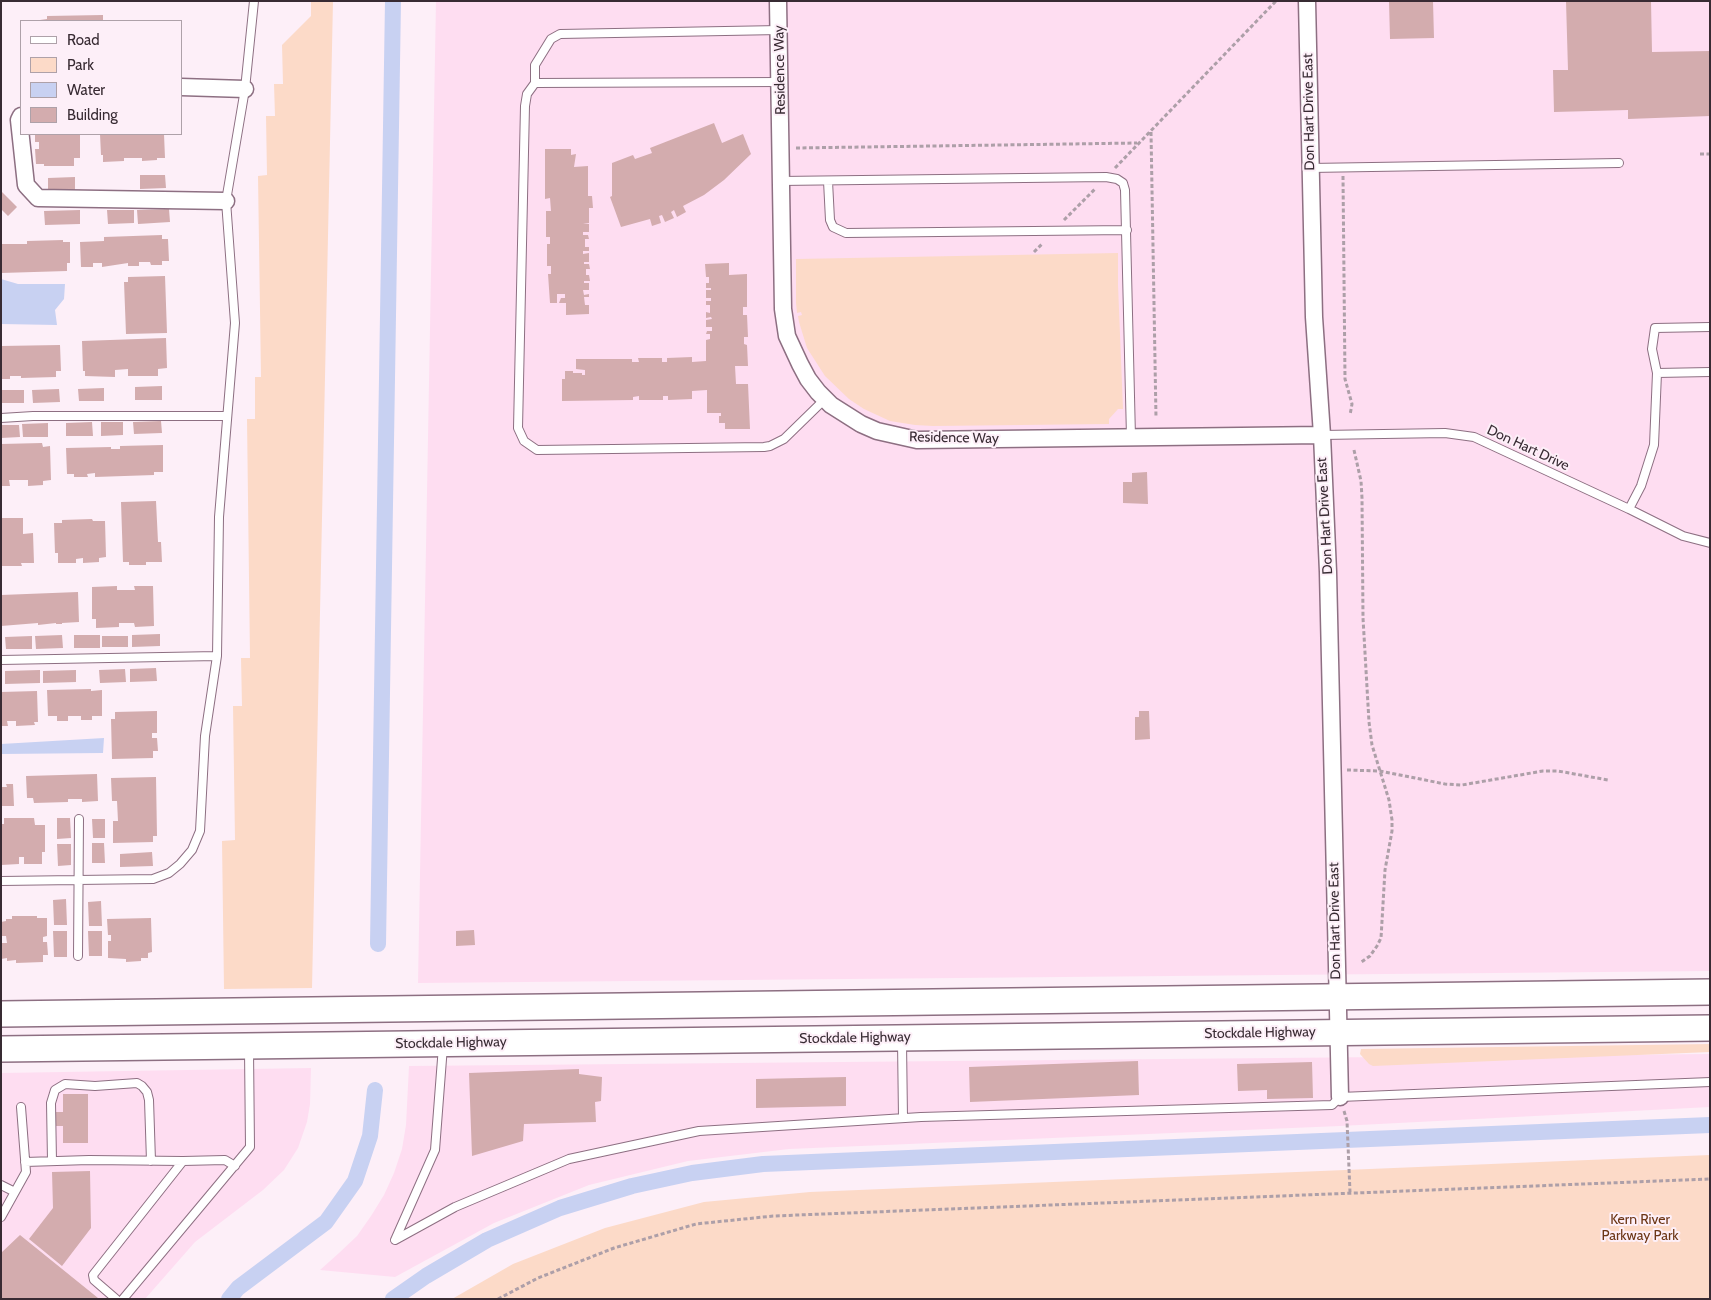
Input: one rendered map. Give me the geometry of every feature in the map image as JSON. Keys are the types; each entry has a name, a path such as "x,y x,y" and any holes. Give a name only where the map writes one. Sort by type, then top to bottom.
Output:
{"main road":[{"path":"1,1014 1710,992"},
{"path":"444,1043 450,1031 460,1027 472,1025 582,1022 603,1018 628,1006"},
{"name":"Stockdale Highway","path":"1,1050 1710,1028"}],"street":[{"name":"Residence Way","path":"778,1 780,30 782,309 787,336 808,379 825,399 853,419 877,431 917,440 1322,435"},
{"name":"Don Hart Drive East","path":"1307,1 1314,317 1322,435 1328,572 1340,1097"},
{"path":"182,87 245,89"},
{"path":"21,135 26,185 38,198 226,201"}],"lane":[{"path":"1,881 153,879 169,873 192,850 200,831 206,736 217,656 219,517 236,323 226,201 245,89 254,1"},
{"path":"780,30 560,34 551,39 537,60 535,65 535,83 527,94 525,106 518,428 524,441 537,450 764,447 784,439 825,399"},
{"path":"535,83 780,82"},
{"path":"1310,168 1343,169 1619,162"},
{"path":"780,181 1106,177 1117,179 1123,183 1127,230 1131,437"},
{"path":"828,181 830,220 833,227 846,234 1127,230"},
{"path":"1629,509 1641,486 1654,445 1657,373 1652,349 1655,328 1710,327"},
{"path":"1657,373 1710,372"},
{"path":"1,418 34,416 227,416"},
{"name":"Don Hart Drive","path":"1322,435 1445,433 1474,437 1683,536 1710,543"},
{"path":"1,660 217,656"},
{"path":"78,956 79,819"},
{"path":"902,1037 903,1118"},
{"path":"444,1043 435,1150 395,1240 455,1207 569,1159 700,1131 903,1118 1332,1105 1340,1097 1710,1082"},
{"path":"123,1299 250,1147 249,1046"},
{"path":"52,1161 52,1103 55,1090 65,1084 95,1086 137,1084 142,1086 149,1100 150,1161"},
{"path":"1,1217 26,1172 21,1107"},
{"path":"25,1162 225,1160 235,1166"},
{"path":"116,1299 94,1280 93,1275 183,1161"},
{"path":"1,1185 15,1192"}],"path":[{"path":"1034,252 1276,1"},
{"path":"1151,131 1156,418"},
{"path":"795,148 1138,143"},
{"path":"1700,154 1710,154"},
{"path":"1343,169 1345,379 1352,404 1350,415"},
{"path":"1354,450 1361,481 1363,618 1367,696 1372,745 1389,800 1392,820 1392,831 1384,870 1380,938 1378,946 1370,956 1360,963"},
{"path":"1332,770 1380,771 1445,784 1462,785 1543,771 1608,780"},
{"path":"1347,1121 1350,1192"},
{"path":"498,1299 538,1278 614,1248 696,1224 773,1216 1710,1179"}],"shaded area":[{"path":"436,1 1710,1 1710,971 418,983"},
{"path":"1710,1054 1710,1107 1340,1126 789,1149 688,1161 589,1185 494,1223 395,1277 320,1270 357,1236 384,1195 394,1173 402,1149 406,1125 409,1066"},
{"path":"311,1068 310,1104 307,1122 298,1148 284,1170 263,1190 195,1242 145,1299 1,1299 1,1073"}],"green space":[{"path":"311,1 333,1 312,988 224,989 222,841 235,840 233,706 242,706 241,658 250,658 247,419 255,419 255,377 261,377 258,176 267,175 266,116 275,116 274,84 283,84 282,45 311,16"},
{"path":"1118,253 1123,409 1118,409 1109,419 1109,424 933,426 890,421 864,409 849,399 825,376 807,348 798,316 802,315 801,312 797,313 796,259"},
{"path":"1710,1044 1710,1052 1373,1066 1360,1054 1361,1049"},
{"name":"Kern River Parkway Park","path":"1710,1155 1710,1299 452,1299 513,1264 605,1228 704,1202 810,1192"}],"water":[{"path":"1,279 18,284 65,284 64,299 55,310 57,325 1,324"},
{"path":"104,738 103,753 1,754 1,744"}],"building":[{"path":"1389,1 1433,1 1434,38 1390,39"},
{"path":"1566,1 1651,1 1652,52 1710,51 1710,116 1628,119 1628,110 1554,112 1553,70 1568,70"},
{"path":"103,15 103,20 40,20 47,19 47,16"},
{"path":"714,123 722,143 743,134 751,154 724,180 704,195 683,206 686,212 677,217 674,210 671,212 674,218 665,222 662,215 659,216 661,223 652,226 650,219 621,227 610,197 612,196 612,163 633,155 635,159 652,153 650,148"},
{"path":"35,135 80,135 80,158 74,158 74,166 44,166 44,164 36,164 35,149 39,149 39,142 35,142"},
{"path":"100,135 164,135 165,158 142,161 142,158 124,158 124,161 103,162 103,155 101,155"},
{"path":"545,149 571,149 571,155 576,154 574,167 588,166 588,196 592,196 593,208 589,208 589,223 583,223 589,224 589,232 583,232 583,235 588,235 589,239 585,239 585,247 589,247 589,251 583,251 583,254 589,253 589,262 584,262 584,264 589,264 590,269 586,269 586,275 589,275 590,281 584,281 584,283 589,283 589,290 583,290 584,295 589,294 589,297 584,297 585,305 589,305 589,314 566,315 566,303 559,303 561,298 565,298 565,294 557,294 557,303 550,303 548,274 551,274 551,266 547,266 547,244 550,244 550,237 546,237 546,211 551,211 550,198 545,199"},
{"path":"140,175 165,175 166,188 140,189"},
{"path":"75,177 75,190 48,191 48,178"},
{"path":"1,191 17,207 8,216 1,209"},
{"path":"169,209 170,222 138,224 137,210"},
{"path":"80,210 80,224 45,225 44,211"},
{"path":"107,210 134,210 134,223 108,224"},
{"path":"162,235 162,239 168,239 169,261 162,261 162,265 139,262 139,266 128,266 128,263 102,267 102,263 93,263 93,267 81,267 80,242 104,241 104,237"},
{"path":"63,240 63,242 70,242 70,263 67,263 67,271 1,273 1,244 27,244 27,241"},
{"path":"729,263 729,275 747,274 747,307 743,307 743,315 747,315 748,337 744,337 744,344 747,345 748,366 735,366 736,384 748,384 750,429 725,429 725,423 719,423 721,413 707,413 707,390 692,391 692,399 668,400 668,396 663,396 663,400 639,400 639,396 633,397 633,400 562,401 562,379 565,379 565,371 573,371 573,373 585,375 585,370 576,369 576,359 632,359 632,362 639,362 638,358 662,358 662,362 667,362 667,358 692,357 692,362 706,361 706,340 710,339 710,334 706,334 707,331 712,331 712,327 706,327 706,320 712,319 711,317 706,318 706,312 710,313 710,305 706,305 706,301 711,301 711,298 706,298 706,290 711,290 711,288 706,288 706,283 709,283 709,277 706,277 705,264"},
{"path":"165,276 167,333 126,334 124,282 128,282 128,277"},
{"path":"166,338 167,368 158,369 158,376 128,376 128,369 115,370 115,377 85,376 85,371 83,371 82,341"},
{"path":"60,345 61,371 56,371 56,377 21,378 21,376 10,376 10,379 1,379 1,346"},
{"path":"162,386 162,400 135,400 135,387"},
{"path":"104,388 104,401 79,401 78,389"},
{"path":"59,389 60,402 33,403 32,390"},
{"path":"1,390 24,390 24,403 1,403"},
{"path":"161,421 162,433 134,434 133,422"},
{"path":"92,422 93,436 66,436 66,423"},
{"path":"101,422 123,422 123,435 101,436"},
{"path":"48,423 48,437 23,437 22,424"},
{"path":"1,425 19,425 20,437 1,438"},
{"path":"42,443 43,447 50,446 51,480 43,481 43,485 28,486 28,480 9,480 10,486 1,486 1,444"},
{"path":"163,445 163,472 154,472 154,475 95,477 95,473 87,474 88,477 74,477 74,474 67,474 66,448 111,447 111,449 120,449 120,446"},
{"path":"1147,472 1148,504 1123,503 1123,482 1132,482 1132,473"},
{"path":"156,501 158,542 161,542 162,562 146,562 146,565 129,565 129,562 123,562 121,502"},
{"path":"1,518 23,518 23,534 33,533 34,563 21,563 22,566 1,566"},
{"path":"92,519 93,521 105,521 106,557 99,558 99,562 83,563 83,558 76,559 76,563 58,563 58,553 55,553 54,523 62,523 62,520"},
{"path":"117,586 117,590 135,590 134,586 153,586 154,626 135,627 134,623 119,623 119,627 96,628 96,619 92,619 92,587"},
{"path":"78,592 79,622 1,626 1,595"},
{"path":"160,634 160,646 132,647 132,635"},
{"path":"62,635 63,648 36,649 35,636"},
{"path":"74,635 100,635 100,648 74,648"},
{"path":"32,636 32,649 6,649 5,637"},
{"path":"102,636 128,636 128,647 102,647"},
{"path":"156,668 157,681 130,682 130,669"},
{"path":"125,669 126,682 100,683 99,670"},
{"path":"40,670 40,683 5,684 5,671"},
{"path":"76,670 76,682 43,683 43,671"},
{"path":"91,689 91,691 102,690 102,716 92,716 92,720 81,720 81,716 68,716 68,721 57,721 57,716 48,716 47,690"},
{"path":"37,691 38,722 34,722 35,725 16,726 16,721 7,721 8,726 1,726 1,692"},
{"path":"157,711 157,733 152,733 152,738 157,738 158,751 153,751 153,758 112,759 111,719 115,719 115,712"},
{"path":"1139,711 1149,711 1150,739 1135,740 1135,717 1139,717"},
{"path":"97,774 98,801 82,802 82,799 68,799 68,802 34,803 33,798 27,798 26,776"},
{"path":"156,777 157,836 153,836 153,842 113,843 113,821 118,821 117,801 112,801 111,778"},
{"path":"6,784 13,784 14,806 1,806 1,787 7,787"},
{"path":"4,818 34,818 35,825 45,825 45,852 42,852 42,864 24,864 24,857 19,857 19,864 1,865 1,824 4,824"},
{"path":"57,818 70,818 71,838 57,839"},
{"path":"92,819 105,819 105,838 93,838"},
{"path":"92,843 104,843 105,863 92,863"},
{"path":"57,844 71,844 71,865 58,866"},
{"path":"152,852 153,866 120,867 120,854"},
{"path":"66,899 67,925 54,925 53,900"},
{"path":"101,901 102,926 89,926 88,902"},
{"path":"12,916 47,918 47,936 43,937 43,942 47,942 48,955 43,955 43,962 16,963 16,960 7,961 7,958 1,959 1,943 7,943 6,936 1,936 1,922 6,921 6,919 12,919"},
{"path":"151,918 152,952 148,953 148,958 141,958 141,961 126,962 126,959 108,958 108,941 111,941 111,935 108,935 107,919"},
{"path":"474,930 475,945 456,946 456,931"},
{"path":"53,931 67,931 67,957 54,957"},
{"path":"88,931 102,931 102,956 89,956"},
{"path":"1138,1061 1139,1095 970,1102 969,1067"},
{"path":"1312,1062 1313,1098 1267,1099 1267,1090 1238,1091 1237,1064"},
{"path":"579,1069 579,1074 602,1077 601,1101 595,1102 596,1122 524,1124 523,1141 472,1156 469,1073"},
{"path":"846,1077 846,1106 756,1108 756,1079"},
{"path":"63,1094 88,1094 88,1143 63,1143 63,1126 56,1126 56,1112 63,1112"},
{"path":"90,1171 91,1228 62,1266 29,1239 53,1208 52,1172"},
{"path":"20,1235 98,1299 1,1299 1,1253"}],"waterway":[{"path":"378,944 393,1"},
{"path":"229,1299 238,1288 326,1222 355,1181 370,1136 375,1090"},
{"path":"393,1299 426,1276 487,1240 560,1208 632,1186 692,1173 763,1164 1710,1125"}]}
